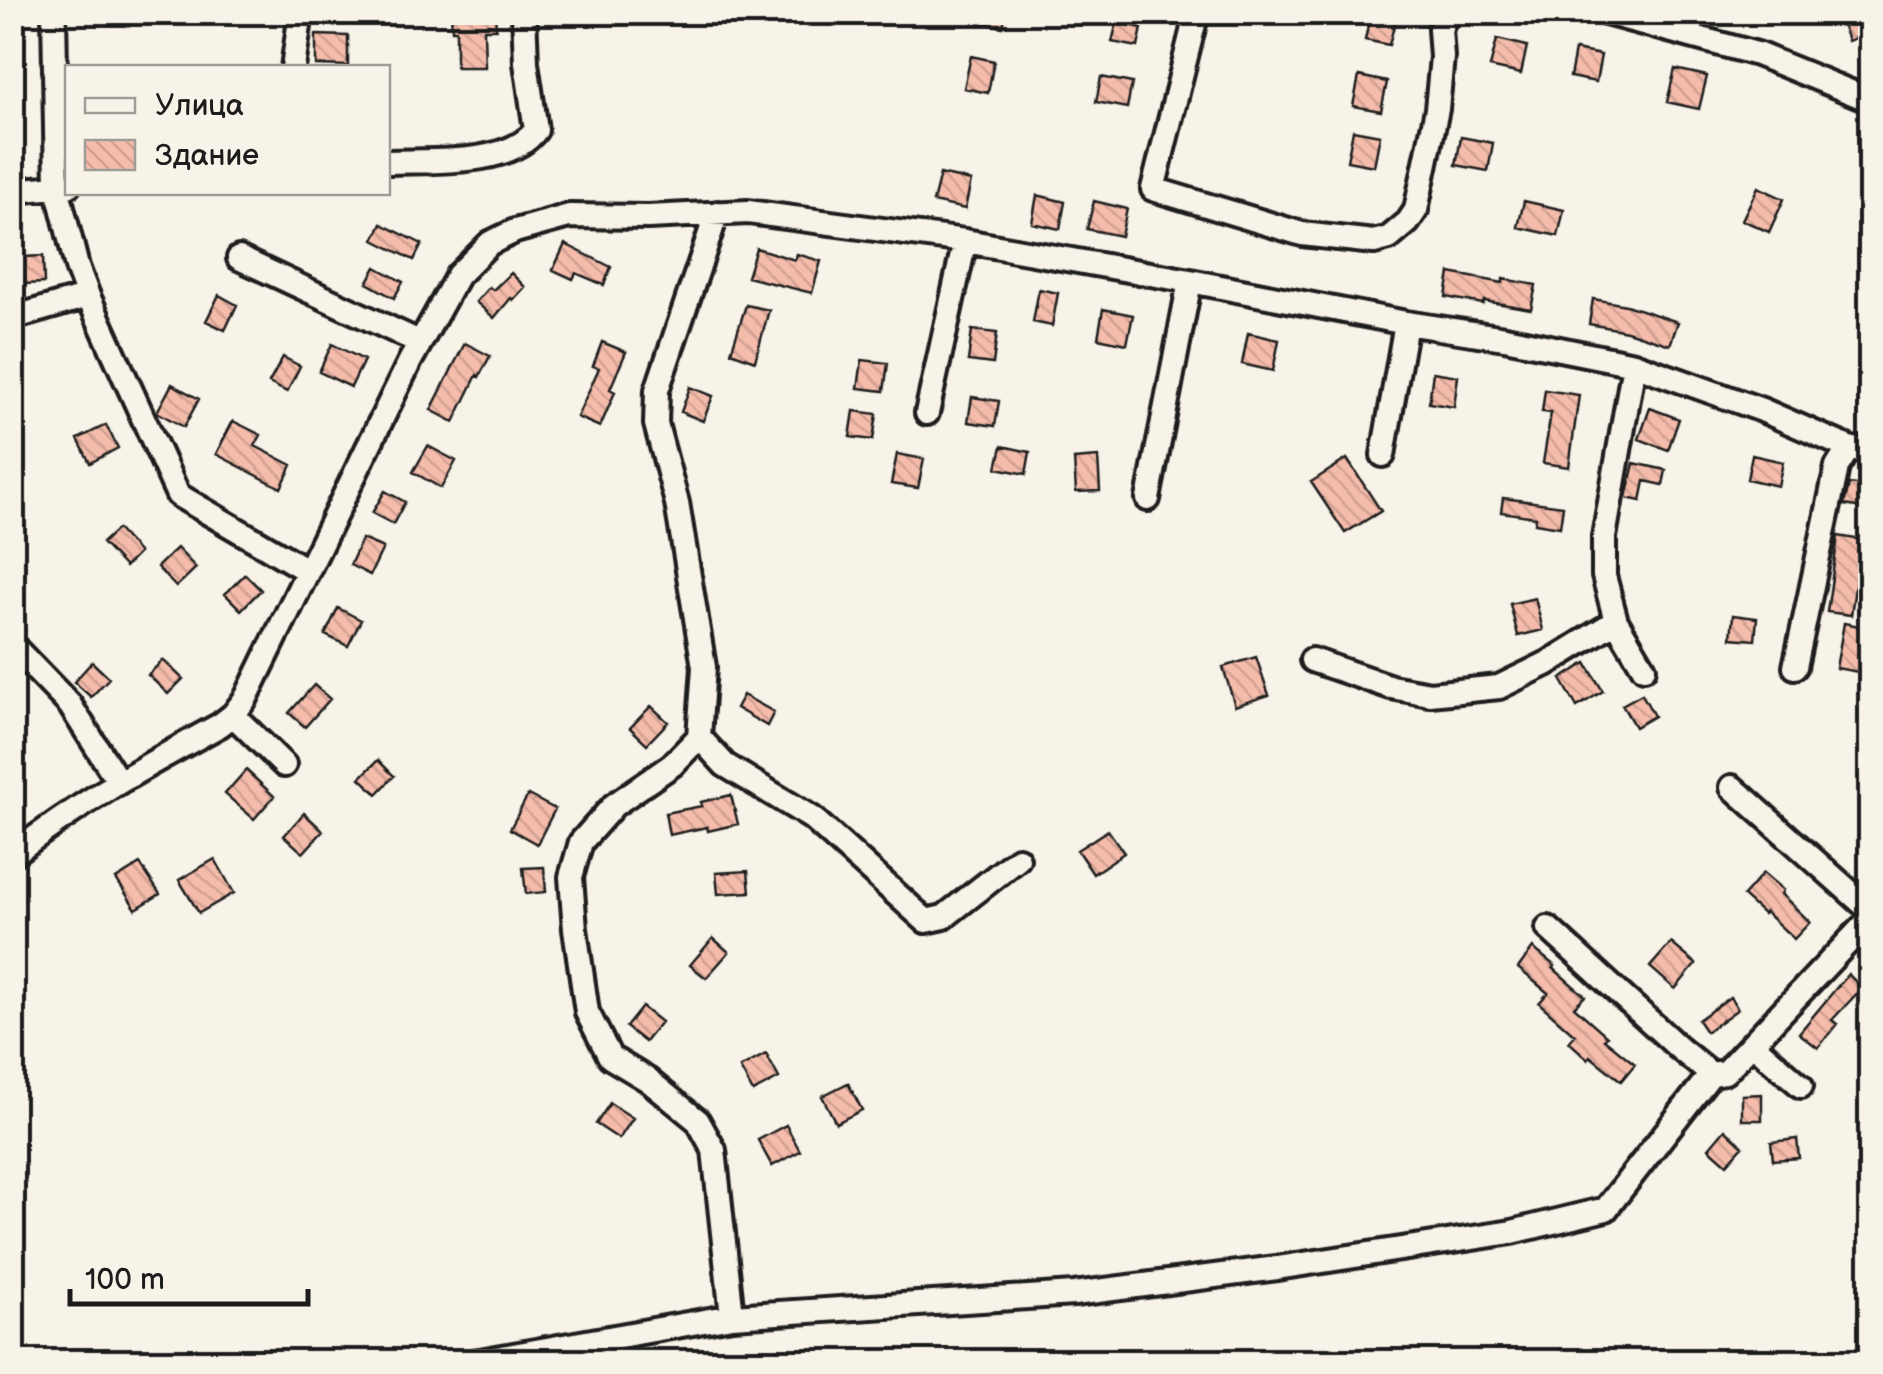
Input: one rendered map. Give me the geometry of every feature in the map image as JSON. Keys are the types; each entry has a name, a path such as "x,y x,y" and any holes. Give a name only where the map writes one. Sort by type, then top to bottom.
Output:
{"street":[{"path":"54,12 62,187 77,267 178,496 308,571"},
{"path":"293,65 301,12"},
{"path":"390,162 491,156 528,140 536,130 526,63 524,12"},
{"path":"1197,12 1153,189 1302,234 1374,242 1389,238 1416,210 1436,108 1442,57 1440,29 1448,12"},
{"path":"1602,12 1757,54 1870,100"},
{"path":"12,190 62,187"},
{"path":"12,855 118,781 233,715 246,698 419,342 458,274 490,244 515,231 569,216 748,212 965,241 1505,338 1634,364 1860,450"},
{"path":"717,213 657,390 656,424 677,503 704,667 699,736 672,765 614,805 581,842 571,877 588,1012 610,1056 648,1080 698,1121 714,1150 732,1316"},
{"path":"928,413 965,241"},
{"path":"239,258 419,342"},
{"path":"1148,499 1190,281"},
{"path":"12,318 88,296"},
{"path":"1384,455 1406,323"},
{"path":"1634,364 1604,538 1604,576 1616,621 1644,668"},
{"path":"1795,667 1836,466 1860,450"},
{"path":"1312,660 1391,686 1430,694 1500,687 1616,621"},
{"path":"12,645 70,705 118,781"},
{"path":"233,715 284,765"},
{"path":"699,736 725,765 812,818 926,921 944,917 1018,859"},
{"path":"1732,787 1870,910"},
{"path":"474,1362 732,1316 1074,1294 1276,1268 1492,1235 1606,1208 1711,1074 1725,1072 1870,919"},
{"path":"1548,928 1711,1074"},
{"path":"1753,1044 1801,1086"}],"building":[{"path":"451,12 495,12 496,29 484,29 485,67 456,67 456,30 452,30"},
{"path":"958,12 1006,12 1003,27 958,19"},
{"path":"1371,12 1396,18 1389,45 1365,40"},
{"path":"1838,12 1867,12 1870,33 1848,41"},
{"path":"1117,22 1142,28 1138,47 1112,42"},
{"path":"316,35 348,36 348,65 316,65"},
{"path":"1497,39 1527,46 1521,74 1490,67"},
{"path":"1575,50 1601,55 1596,82 1570,77"},
{"path":"971,56 994,61 988,93 964,88"},
{"path":"1675,69 1707,76 1699,109 1667,102"},
{"path":"1359,76 1387,82 1381,111 1353,106"},
{"path":"1101,77 1132,83 1127,108 1096,102"},
{"path":"1353,130 1380,135 1374,166 1347,161"},
{"path":"1461,137 1493,143 1488,171 1456,165"},
{"path":"940,174 971,181 965,209 933,202"},
{"path":"1758,187 1784,199 1769,232 1742,220"},
{"path":"1037,195 1065,202 1060,229 1032,223"},
{"path":"1094,201 1127,209 1121,236 1087,229"},
{"path":"1524,201 1564,210 1558,236 1518,227"},
{"path":"382,224 422,244 414,260 374,240"},
{"path":"565,244 611,267 604,285 576,273 573,279 553,270"},
{"path":"756,248 795,260 797,254 821,261 812,293 747,277"},
{"path":"43,256 44,283 25,284 23,257"},
{"path":"376,267 403,282 394,298 367,283"},
{"path":"511,273 525,287 494,318 476,302 489,287 493,290"},
{"path":"1450,273 1536,285 1531,309 1446,297"},
{"path":"1039,289 1058,293 1052,326 1033,322"},
{"path":"219,295 237,305 225,330 206,321"},
{"path":"1593,299 1678,322 1670,345 1589,324"},
{"path":"746,305 769,310 755,361 731,352"},
{"path":"1103,309 1133,315 1127,344 1098,338"},
{"path":"972,330 997,333 993,364 968,361"},
{"path":"1248,333 1279,340 1273,371 1242,364"},
{"path":"602,342 626,352 600,427 577,417 599,368 593,366"},
{"path":"465,343 490,356 454,422 431,410"},
{"path":"332,344 364,360 351,387 319,372"},
{"path":"283,357 300,366 287,392 269,383"},
{"path":"862,360 888,363 884,391 858,388"},
{"path":"1433,372 1458,376 1454,407 1429,403"},
{"path":"172,384 199,399 184,427 157,412"},
{"path":"690,387 713,396 703,421 681,412"},
{"path":"1545,390 1579,395 1569,467 1543,463 1551,413 1542,412"},
{"path":"972,397 999,401 995,426 968,422"},
{"path":"1650,408 1679,419 1668,450 1639,439"},
{"path":"854,411 877,414 873,440 850,437"},
{"path":"233,421 261,435 255,446 292,465 281,488 216,454"},
{"path":"106,425 118,448 90,463 78,439"},
{"path":"428,446 456,461 441,488 413,472"},
{"path":"1002,446 1030,452 1026,474 997,468"},
{"path":"897,454 924,459 918,488 891,484"},
{"path":"1752,455 1783,462 1778,486 1747,479"},
{"path":"1098,457 1100,491 1076,492 1074,459"},
{"path":"1347,459 1381,511 1345,533 1311,482"},
{"path":"1634,463 1666,470 1663,485 1645,481 1641,501 1626,498"},
{"path":"1849,484 1870,487 1868,509 1844,505"},
{"path":"385,491 405,502 393,524 372,513"},
{"path":"1503,498 1563,506 1560,527 1535,523 1536,517 1501,512"},
{"path":"117,529 139,553 125,567 102,543"},
{"path":"1838,536 1862,540 1851,615 1827,612"},
{"path":"362,539 383,548 370,575 350,565"},
{"path":"177,548 196,568 176,587 157,567"},
{"path":"245,574 261,590 241,610 225,594"},
{"path":"1535,598 1543,630 1518,636 1510,604"},
{"path":"338,608 361,620 348,646 325,635"},
{"path":"1733,615 1757,618 1755,640 1731,638"},
{"path":"1844,623 1870,628 1870,674 1836,668"},
{"path":"1256,657 1269,695 1235,706 1223,667"},
{"path":"163,660 183,679 168,694 148,675"},
{"path":"92,662 109,678 91,697 74,682"},
{"path":"1586,663 1603,691 1577,707 1561,679"},
{"path":"314,685 330,699 305,727 289,713"},
{"path":"1642,694 1654,716 1635,727 1622,705"},
{"path":"743,695 774,712 767,726 736,708"},
{"path":"651,706 668,722 647,744 630,728"},
{"path":"378,760 394,776 377,794 360,778"},
{"path":"246,770 274,796 254,819 225,794"},
{"path":"528,795 555,809 537,844 510,829"},
{"path":"731,795 738,824 669,835 665,813"},
{"path":"304,813 323,831 303,853 284,836"},
{"path":"1108,830 1124,853 1093,874 1077,850"},
{"path":"215,859 234,893 199,913 179,880"},
{"path":"140,864 160,894 136,909 116,879"},
{"path":"544,867 546,892 526,894 523,868"},
{"path":"748,871 750,892 718,894 716,873"},
{"path":"1763,873 1810,922 1794,939 1743,896"},
{"path":"713,938 729,952 706,978 690,965"},
{"path":"1671,943 1696,964 1675,989 1650,967"},
{"path":"1533,948 1585,996 1574,1007 1635,1064 1621,1081 1569,1042 1575,1035 1539,1003 1548,993 1518,968"},
{"path":"1848,974 1862,988 1832,1020 1837,1024 1818,1048 1799,1033"},
{"path":"1730,997 1738,1009 1706,1032 1698,1020"},
{"path":"642,1007 661,1022 645,1042 626,1027"},
{"path":"766,1054 779,1078 753,1092 740,1068"},
{"path":"848,1083 862,1110 836,1123 822,1096"},
{"path":"1762,1094 1762,1120 1742,1120 1742,1095"},
{"path":"610,1103 633,1118 619,1139 596,1124"},
{"path":"786,1125 800,1151 772,1166 758,1140"},
{"path":"1725,1129 1743,1146 1727,1164 1709,1148"},
{"path":"1797,1139 1799,1158 1773,1160 1771,1142"}]}
